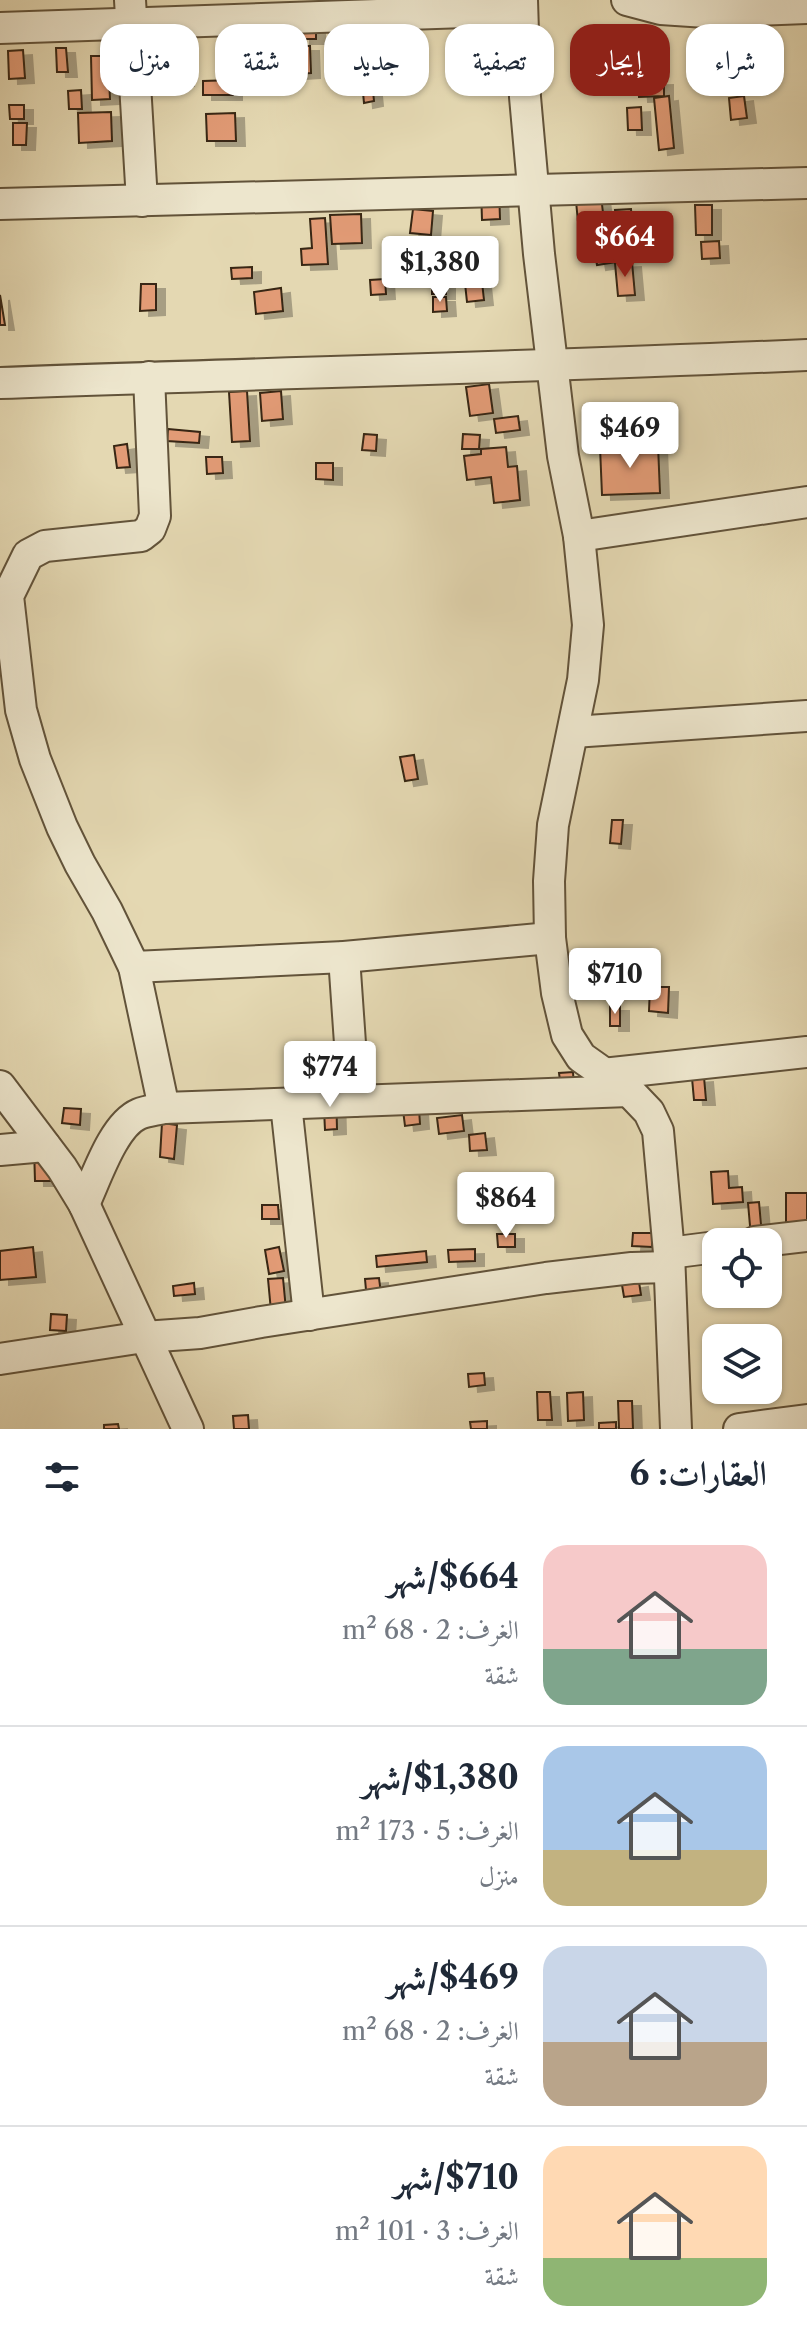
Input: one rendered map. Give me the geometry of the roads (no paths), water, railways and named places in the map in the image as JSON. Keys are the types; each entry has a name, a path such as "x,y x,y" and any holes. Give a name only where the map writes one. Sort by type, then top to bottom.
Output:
{"street":[{"path":"627,0 661,9 706,12 807,8"},
{"path":"0,28 130,12 522,5 525,97 533,189 563,456 579,536 588,625 583,680 553,825 549,881 550,938 557,993 567,1035 581,1057 629,1091 649,1112 658,1131 669,1260 676,1429"},
{"path":"130,12 142,201"},
{"path":"0,204 807,183"},
{"path":"0,383 807,355"},
{"path":"149,377 155,516 150,529 141,536 45,546 28,555 4,596 21,710 35,759 68,839 134,967 164,1108"},
{"path":"579,536 807,502"},
{"path":"573,732 807,716"},
{"path":"134,967 344,957 550,938"},
{"path":"344,957 354,1101"},
{"path":"603,1074 807,1052"},
{"path":"0,1086 62,1168 84,1204 188,1429"},
{"path":"84,1204 117,1133 138,1114 164,1108 629,1091"},
{"path":"286,1104 309,1315"},
{"path":"0,1150 45,1146"},
{"path":"782,1239 807,1236"},
{"path":"0,1359 144,1337 200,1333 546,1278 632,1268 702,1251"},
{"path":"739,1429 807,1420"}]}
